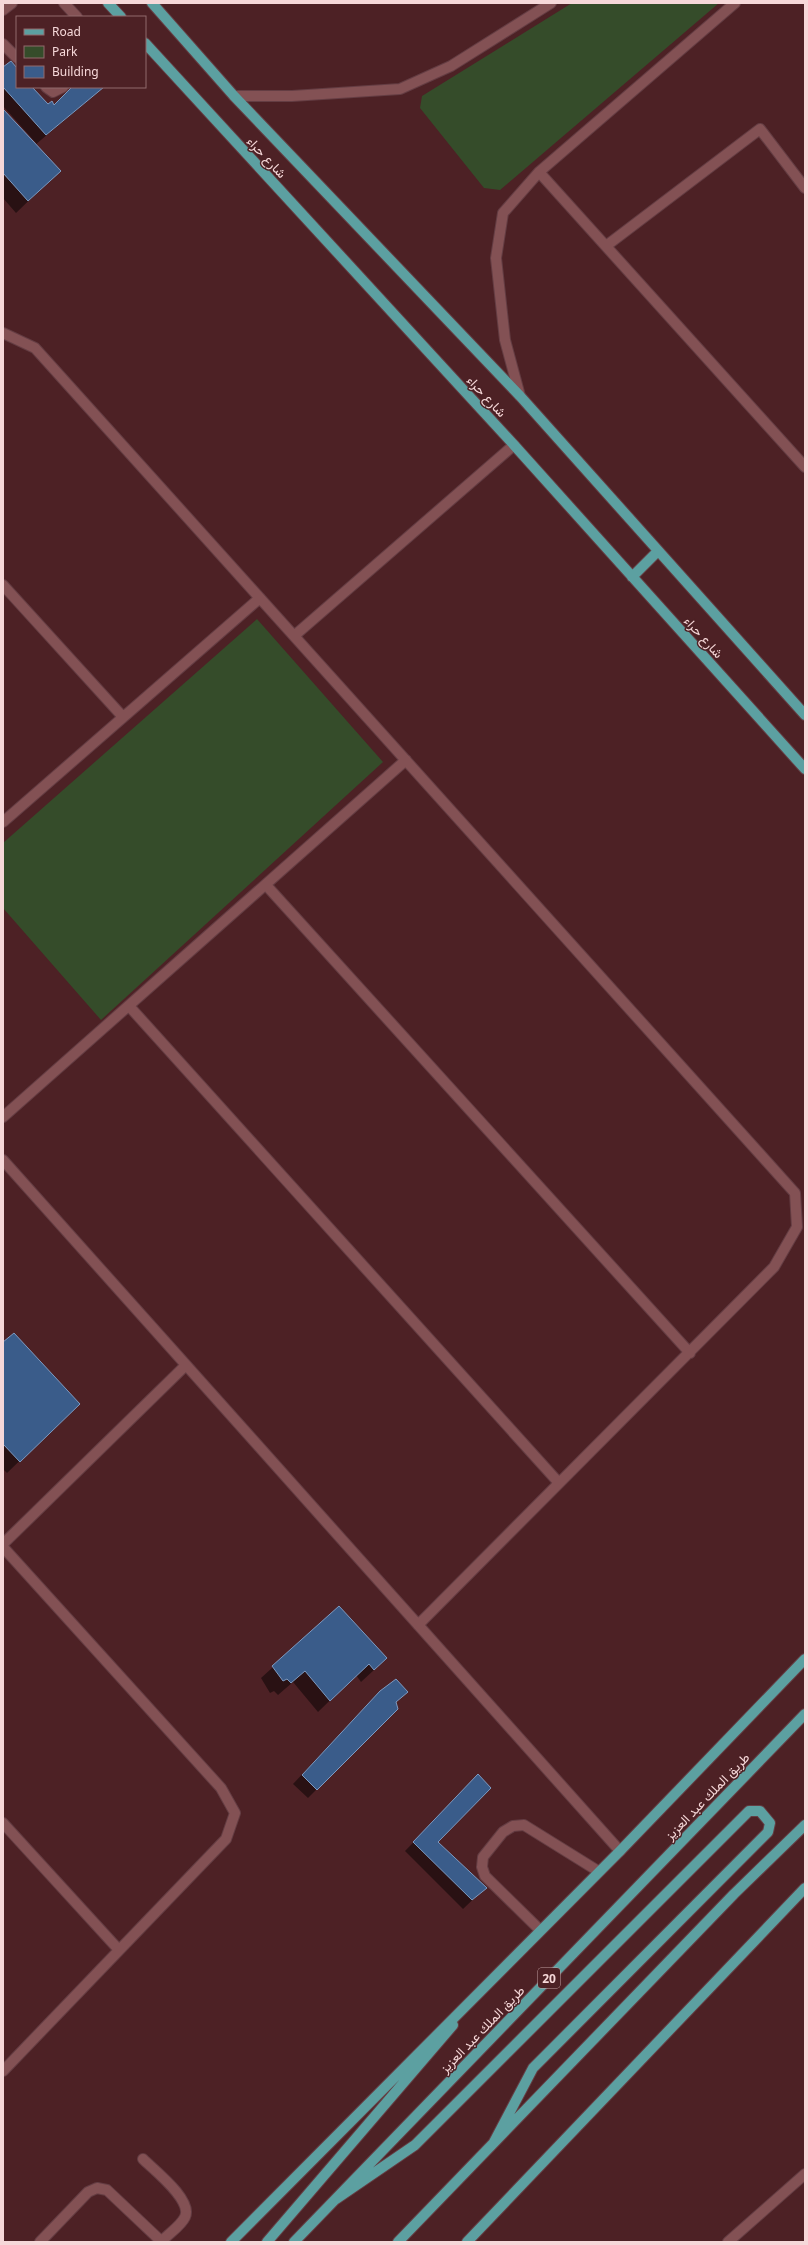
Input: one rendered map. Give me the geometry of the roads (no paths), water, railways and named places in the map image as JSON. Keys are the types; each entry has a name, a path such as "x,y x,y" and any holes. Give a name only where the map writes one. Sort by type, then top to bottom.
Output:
{"main road":[{"path":"108,3 120,16"},
{"name":"شارع حراء","path":"152,3 234,96 520,396 805,715"},
{"name":"شارع حراء","path":"146,46 514,445 805,769"},
{"path":"632,576 658,551"},
{"path":"231,2242 598,1871 620,1851 805,1659"},
{"name":"طريق الملك عبد العزيز","path":"294,2242 805,1714"},
{"path":"336,2199 415,2146 750,1811 760,1811 770,1823 768,1832 533,2068 494,2142"},
{"path":"398,2242 734,1894 805,1825"},
{"path":"467,2242 805,1888"},
{"path":"267,2242 508,1962"}],"street":[{"path":"3,10 12,3"},
{"path":"64,3 75,16"},
{"path":"234,96 292,96 400,90 451,66 551,3"},
{"path":"520,396 504,340 496,258 504,213 539,172 735,3"},
{"path":"3,44 16,57"},
{"path":"47,88 53,92 61,88"},
{"path":"606,246 760,129 805,188"},
{"path":"539,172 805,467"},
{"path":"3,333 35,348 805,1204"},
{"path":"294,636 514,445"},
{"path":"3,585 123,717"},
{"path":"3,822 260,598"},
{"path":"3,1117 406,760"},
{"path":"266,885 690,1352"},
{"path":"129,1006 559,1483"},
{"path":"3,1160 620,1851"},
{"path":"418,1625 774,1267 797,1227 795,1193"},
{"path":"3,2071 226,1839 234,1813 221,1788 3,1546 186,1365"},
{"path":"3,1823 119,1950"},
{"path":"540,1930 485,1876 482,1867 483,1857 503,1832 513,1826 524,1825 598,1871"},
{"path":"40,2242 88,2192 97,2188 106,2190 161,2242 185,2217 186,2208 183,2198 143,2159"},
{"path":"728,2242 805,2174"}]}
